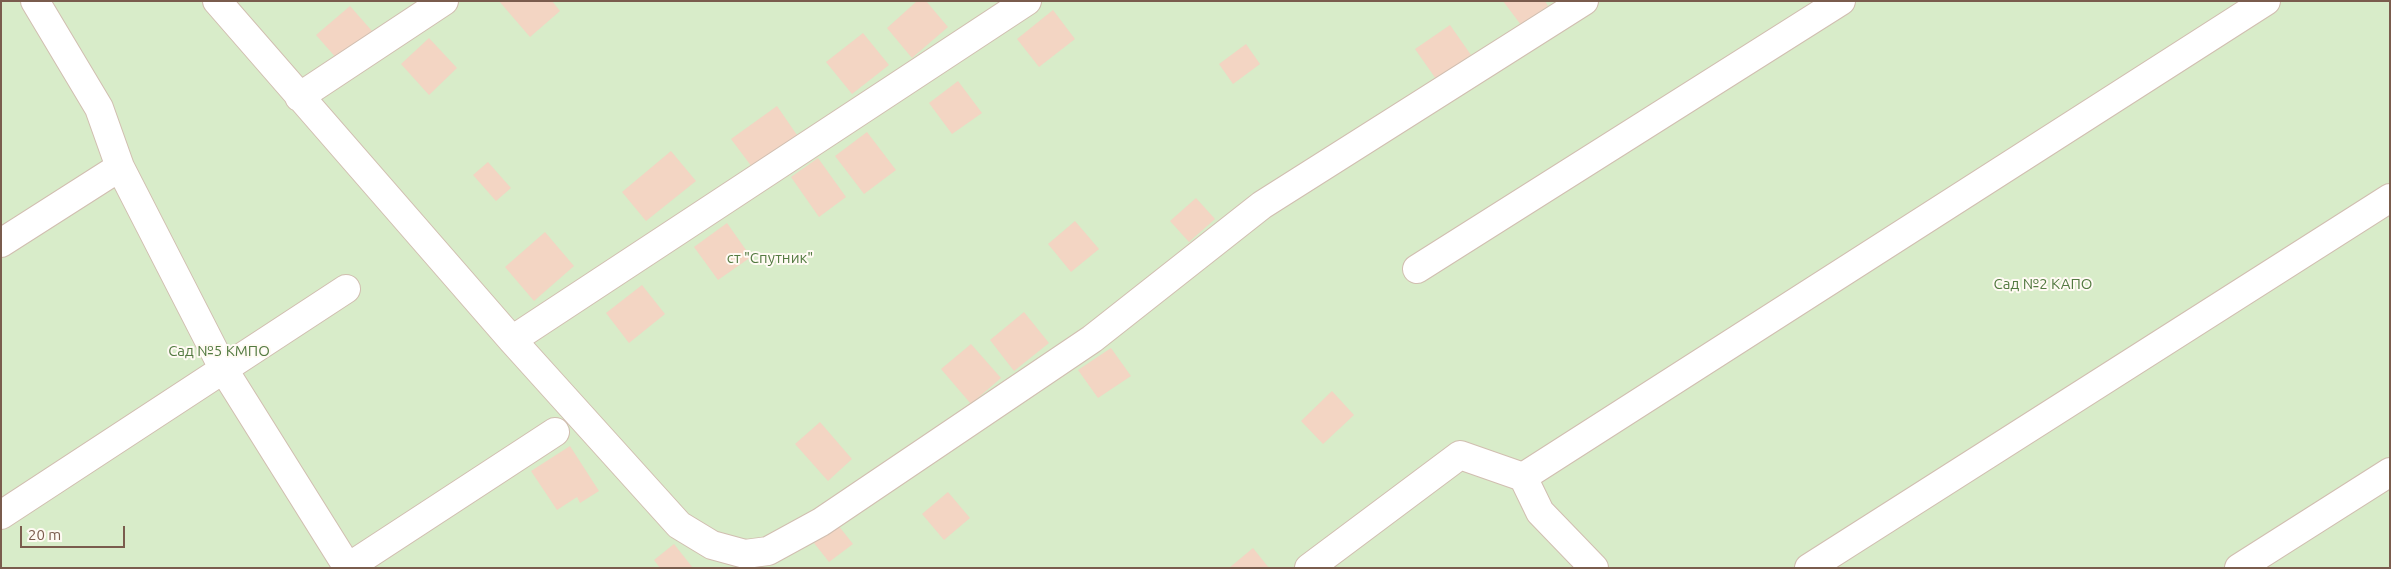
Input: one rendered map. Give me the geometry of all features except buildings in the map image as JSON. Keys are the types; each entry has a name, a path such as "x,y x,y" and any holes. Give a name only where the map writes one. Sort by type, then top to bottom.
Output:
{"lane":[{"path":"35,1 99,108 120,167 224,370 348,568 555,432"},
{"path":"217,1 299,98 512,340 679,525 712,545 745,554 768,552 821,522 1092,339 1262,205 1584,1"},
{"path":"299,98 444,1"},
{"path":"512,340 1027,1"},
{"path":"1417,269 1841,1"},
{"path":"1523,477 2266,1"},
{"path":"1,243 120,167"},
{"path":"1809,568 2390,198"},
{"path":"1,515 346,289"},
{"path":"1309,568 1460,455 1523,477 1540,512 1594,568"},
{"path":"2239,568 2390,472"}],"green space":[{"path":"1,1 2390,1 2390,568 1,568"}],"park label":[{"name":"ст \"Спутник\"","path":"770,258"},
{"name":"Сад №2 КАПО","path":"2043,284"},
{"name":"Сад №5 КМПО","path":"219,351"}]}
